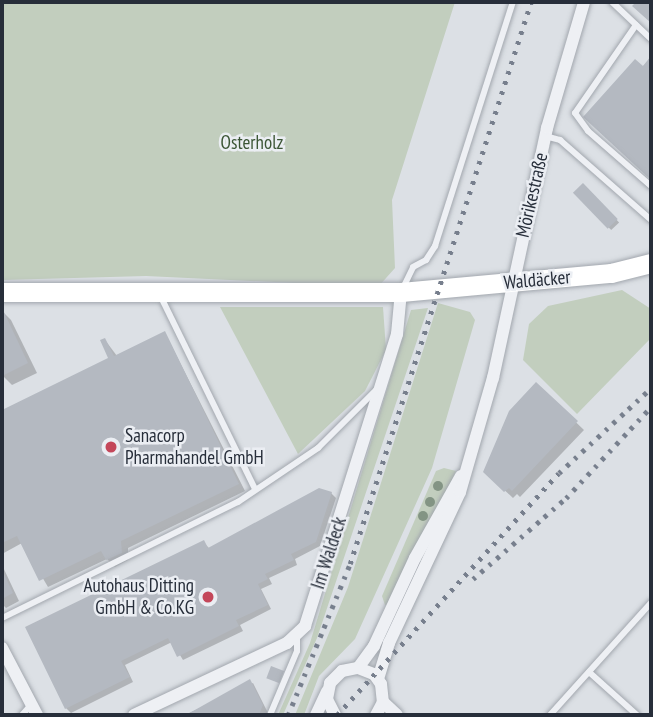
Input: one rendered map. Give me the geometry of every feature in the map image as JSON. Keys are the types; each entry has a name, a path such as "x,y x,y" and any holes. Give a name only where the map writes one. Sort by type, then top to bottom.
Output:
{"street":[{"name":"Mörikestraße","path":"383,702 378,679 389,643 460,492 493,378 545,136 584,2"},
{"name":"Waldäcker","path":"401,292 611,273 651,262"},
{"path":"2,292 401,292"},
{"name":"Im Waldeck","path":"297,636 308,618 384,379 397,334 401,292"},
{"name":"Mörikestraße","path":"316,715 335,676 358,668 374,646 432,526 465,470"},
{"path":"134,715 297,636"},
{"path":"2,648 30,712"},
{"path":"358,668 378,679"},
{"path":"327,691 335,715"},
{"path":"376,715 383,702 397,715"}],"lane":[{"path":"401,292 413,267 426,260 436,246 513,2"},
{"path":"612,2 651,39"},
{"path":"636,25 575,113 588,131 651,186"},
{"path":"545,136 561,140 651,219"},
{"path":"159,293 254,487"},
{"path":"2,618 238,502 254,487 318,448 384,379"},
{"path":"550,715 651,603"},
{"path":"270,715 297,651 297,636"},
{"path":"589,672 637,715"}],"green space":[{"name":"Osterholz","path":"2,2 455,2 392,200 395,268 378,287 146,276 2,280"},
{"path":"622,290 651,309 651,338 577,414 523,360 529,324 548,306"},
{"path":"438,303 470,312 475,320 432,468 355,639 319,676 304,715 295,715 348,587"},
{"path":"220,307 383,307 386,350 365,391 298,454"},
{"path":"428,308 317,638 283,715 278,715 310,643 411,310"},
{"path":"444,468 456,471 388,606 385,605 382,596 436,471"}],"building":[{"path":"636,2 651,2 651,23 632,6"},
{"path":"651,56 651,180 583,117 635,59 643,66"},
{"path":"583,183 618,219 608,229 573,193"},
{"path":"2,308 28,363 2,376"},
{"name":"Sanacorp Pharmahandel GmbH","path":"165,331 239,484 121,541 122,553 106,560 101,551 39,581 17,536 2,543 2,410 108,358 100,340 105,338 114,356"},
{"path":"536,382 578,421 512,491 509,488 504,492 483,472 509,411"},
{"path":"319,488 332,492 316,542 291,554 294,560 265,574 268,579 258,584 268,605 236,620 239,626 177,657 168,638 121,661 130,677 65,709 25,627 204,540 208,548"},
{"path":"2,570 13,593 2,599"},
{"path":"271,666 284,671 279,683 266,678"},
{"path":"250,679 263,705 259,715 186,715"}],"railway":[{"path":"288,715 350,564 531,2"},
{"path":"337,715 559,473 651,388"},
{"path":"473,579 566,498 651,407"}],"place":[{"name":"Sanacorp Pharmahandel GmbH","path":"111,447"},
{"name":"Autohaus Ditting GmbH & Co.KG","path":"208,597"}]}
